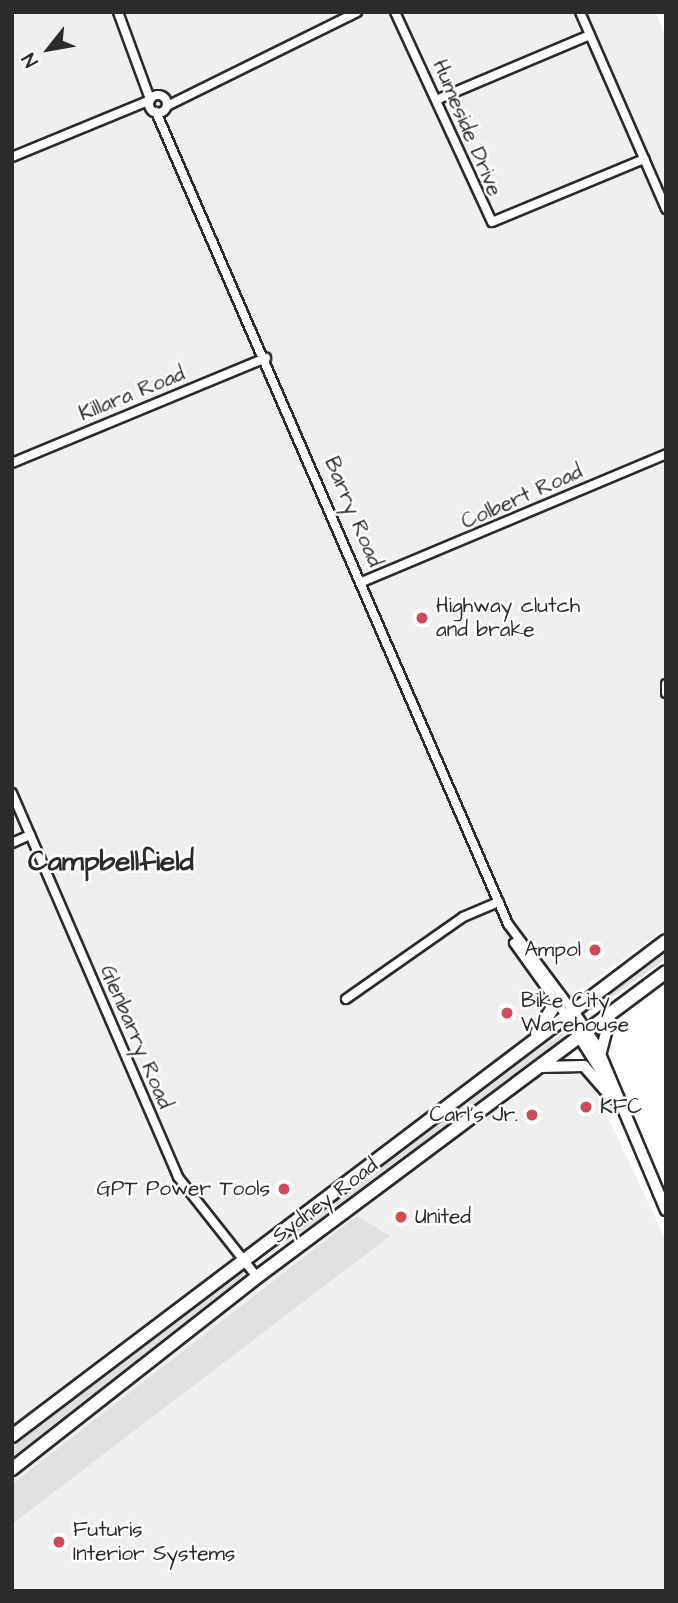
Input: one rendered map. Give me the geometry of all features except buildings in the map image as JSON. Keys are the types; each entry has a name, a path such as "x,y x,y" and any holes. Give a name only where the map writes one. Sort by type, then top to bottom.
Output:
{"highway":[{"name":"Sydney Road","path":"12,1436 241,1257 526,1048 666,941"},
{"name":"Sydney Road","path":"12,1469 257,1276 666,972"},
{"path":"526,1048 556,1003"}],"main road":[{"path":"601,1055 611,1012"},
{"name":"Barry Road","path":"570,1014 601,1055 612,1088"},
{"name":"Barry Road","path":"583,1033 612,1088 666,1210"},
{"path":"537,1068 584,1066 621,1109"}],"street":[{"path":"118,12 140,63 150,99"},
{"path":"117,114 154,112 166,107 188,92 357,12"},
{"name":"Humeside Drive","path":"395,12 492,222 644,159"},
{"path":"401,12 407,33"},
{"path":"580,12 666,209"},
{"path":"436,100 590,35"},
{"path":"140,63 162,96"},
{"path":"12,157 150,99 188,92"},
{"name":"Barry Road","path":"162,96 171,137"},
{"name":"Barry Road","path":"150,99 154,112 171,137 522,960 556,1003 570,1014"},
{"name":"Killara Road","path":"12,463 266,358"},
{"name":"Colbert Road","path":"363,586 666,454"},
{"path":"666,684 666,693"},
{"name":"Glenbarry Road","path":"12,793 177,1177 257,1276"},
{"path":"12,843 30,835"},
{"path":"346,999 463,917 499,902"},
{"name":"Barry Road","path":"508,924 570,1014"}],"shaded area":[{"path":"12,12 655,12 666,36 666,928 537,1021 586,1071 666,1240 666,1591 12,1591"},
{"path":"666,949 666,959 589,1013 597,1000"},
{"path":"564,1032 561,1043 335,1211 251,1263 424,1129"},
{"path":"357,1216 390,1236 12,1524 12,1484"},
{"path":"238,1271 245,1272 243,1281 12,1462 12,1445"}],"place":[{"name":"Highway clutch and brake","path":"422,618"},
{"name":"Ampol","path":"595,950"},
{"name":"Bike City Warehouse","path":"507,1013"},
{"name":"KFC","path":"586,1107"},
{"name":"Carl's Jr.","path":"532,1115"},
{"name":"GPT Power Tools","path":"284,1189"},
{"name":"United","path":"401,1217"},
{"name":"Futuris Interior Systems","path":"59,1542"}],"district":[{"name":"Campbellfield","path":"111,862"}]}
